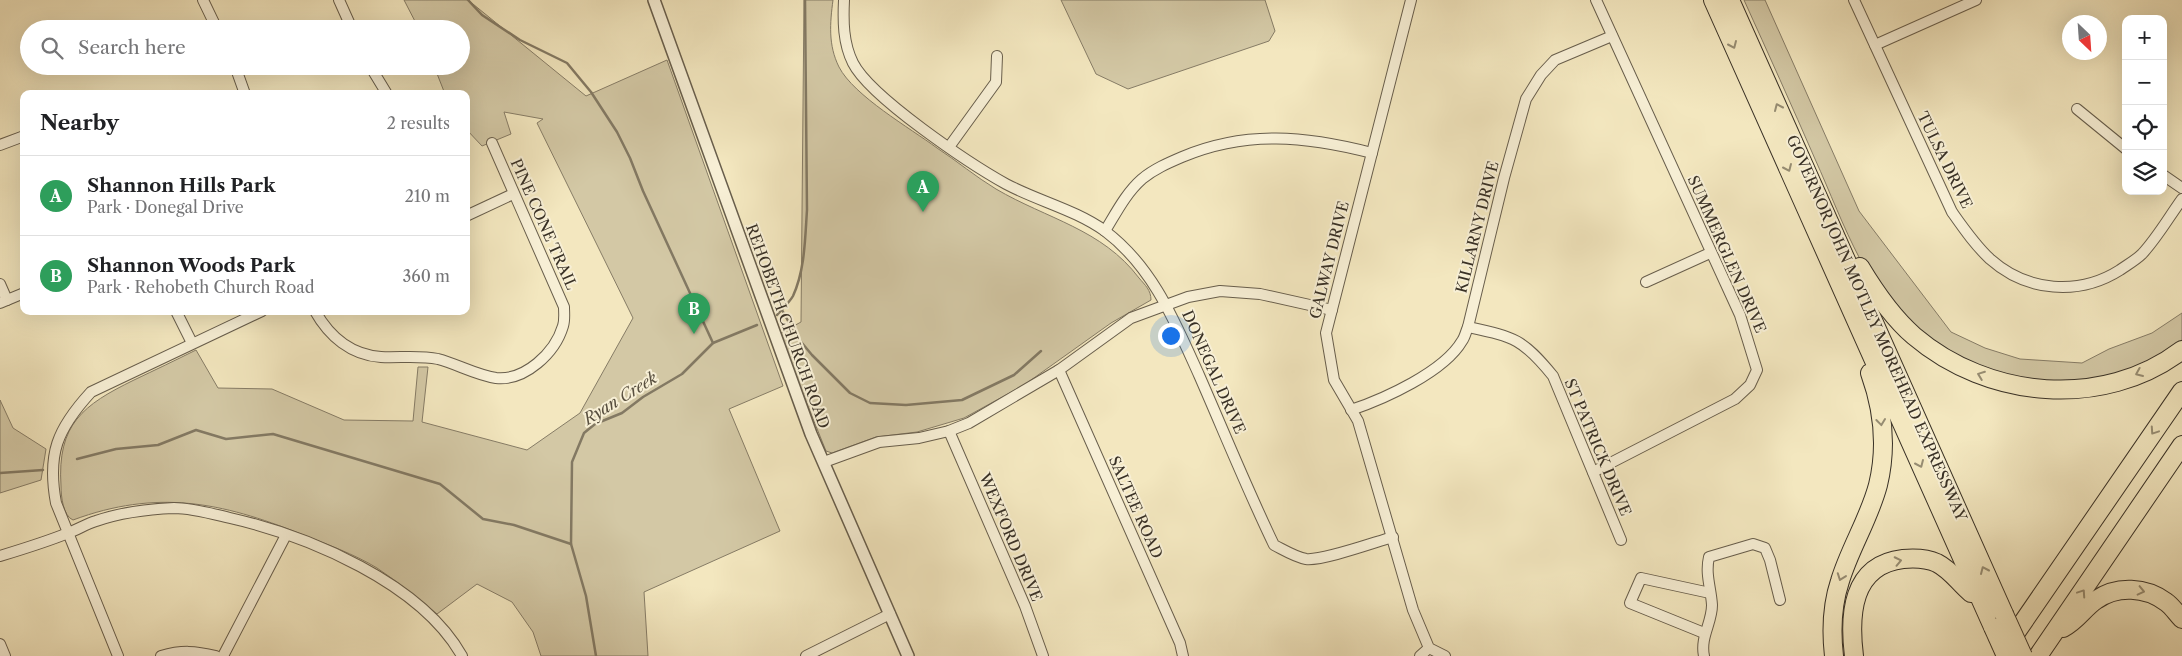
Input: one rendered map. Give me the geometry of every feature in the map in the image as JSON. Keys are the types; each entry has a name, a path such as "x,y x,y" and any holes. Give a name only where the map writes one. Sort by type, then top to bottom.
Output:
{"highway":[{"name":"GOVERNOR JOHN MOTLEY MOREHEAD EXPRESSWAY","path":"1713,0 1981,600 1999,621 2023,656"},
{"name":"GOVERNOR JOHN MOTLEY MOREHEAD EXPRESSWAY","path":"1730,0 1840,247 1999,621 2006,656"},
{"path":"1840,247 1856,262 1887,308 1914,336 1958,365 2001,382 2060,390 2101,385 2137,374 2182,350"},
{"path":"1834,656 1832,620 1835,600 1840,580 1877,487 1882,461 1883,433 1875,386 1852,328 1836,276"},
{"path":"2000,656 2182,391"},
{"path":"2038,656 2182,445"},
{"path":"1854,656 1852,612 1857,594 1864,581 1875,569 1895,560 1916,558 1936,562 1956,576 1965,588 1981,600"},
{"path":"2054,633 2073,623 2096,600 2115,591 2134,589 2152,594 2167,602 2182,619"}],"street":[{"path":"203,0 213,20"},
{"path":"339,0 348,20"},
{"name":"REHOBETH CHURCH ROAD","path":"654,0 811,434 908,656"},
{"name":"DONEGAL DRIVE","path":"844,0 843,21 846,43 853,64 869,85 949,147 1007,184 1071,212 1105,231 1136,260 1167,304 1274,545 1290,554 1308,559 1343,552 1393,537"},
{"name":"GALWAY DRIVE","path":"1411,0 1326,333 1334,380 1358,421 1414,610 1429,648"},
{"name":"SUMMERGLEN DRIVE","path":"1593,472 1736,399 1750,385 1756,370 1750,344 1740,315 1710,253 1596,0"},
{"name":"TULSA DRIVE","path":"1854,0 1952,212 1974,243 1991,260 2009,272 2031,283 2056,287 2080,286 2104,280 2141,255 2182,199"},
{"path":"1875,45 1976,0"},
{"name":"KILLARNY DRIVE","path":"1350,410 1407,386 1446,360 1462,341 1468,326 1499,196 1526,98 1541,75 1556,60 1612,36"},
{"path":"949,147 996,82 997,56"},
{"path":"238,75 243,90"},
{"path":"375,75 385,90"},
{"path":"2076,110 2122,147"},
{"path":"0,145 20,138"},
{"path":"1105,231 1126,196 1142,179 1162,165 1200,149 1250,139 1291,138 1332,143 1372,153"},
{"name":"PINE CONE TRAIL","path":"317,315 324,328 339,342 378,357 437,359 496,378 516,375 532,367 544,357 555,344 564,324 564,307 492,143"},
{"path":"2167,178 2182,188"},
{"path":"470,214 514,194"},
{"path":"1646,282 1710,253"},
{"path":"0,284 4,302 20,295"},
{"path":"824,462 879,442 919,438 949,431 969,423 1059,370 1131,318 1188,297 1220,291 1260,294 1332,310"},
{"path":"178,315 192,343"},
{"path":"118,656 56,503 52,473 58,438 72,412 91,392 253,315"},
{"name":"ST PATRICK DRIVE","path":"1468,326 1508,336 1523,344 1536,355 1552,376 1621,540"},
{"name":"SALTEE ROAD","path":"1059,370 1180,642 1183,656"},
{"name":"WEXFORD DRIVE","path":"949,431 1025,606 1043,656"},
{"path":"0,556 68,533 96,521 137,512 175,508 243,521 343,557 378,576 418,606 453,640 462,656"},
{"path":"223,656 286,535"},
{"path":"1704,656 1702,649 1704,633 1712,606 1706,570 1709,557 1753,544 1765,548 1780,600"},
{"path":"1704,633 1630,603 1641,578 1710,593"},
{"path":"806,656 890,614"},
{"path":"0,644 5,656"},
{"path":"1420,656 1429,648 1445,656"},
{"path":"161,656 179,651 200,652 216,656"}],"shaded area":[{"path":"404,0 468,0 586,96 667,60 783,386 729,409 780,531 644,592 648,656 541,656 533,632 512,602 477,584 437,614 400,584 368,563 272,523 216,507 161,502 104,510 73,520 67,514 63,505 61,465 69,432 77,419 87,408 116,389 196,350 218,388 272,389 344,420 413,421 418,367 428,367 422,422 527,450 580,413 633,318 537,123 543,119 504,112 511,134 482,146 470,133 470,90 443,90 438,75 470,75 470,20 414,20"},
{"path":"804,0 833,0 831,42 835,59 846,78 869,100 996,189 1073,226 1108,248 1124,261 1145,285 1149,290 1151,300 1111,323 1024,385 964,418 917,432 876,437 832,453 826,451 781,333 801,322"},
{"path":"1061,0 1265,0 1275,31 1269,41 1128,89 1096,74"},
{"path":"1744,0 1765,0 1859,211 1951,332 1985,348 2020,359 2082,363 2109,349 2152,333 2182,313 2182,340 2135,368 2119,373 2085,380 2048,381 2021,380 1993,373 1947,351 1926,336 1889,301 1860,259"},
{"path":"0,400 13,428 46,449 41,480 0,493"}],"waterway":[{"path":"468,0 482,15 520,40 567,63 591,92 617,132 630,158 643,191 713,343"},
{"name":"Ryan Creek","path":"777,315 791,299 797,286 805,243 807,210 805,0"},
{"path":"782,310 797,337 812,355 850,393 870,403 906,405 962,400 1014,375 1041,351"},
{"name":"Ryan Creek","path":"596,656 586,596 571,544 572,462 584,433 595,424 622,413 643,397 682,374 713,343 757,325"},
{"path":"77,459 116,449 158,445 196,430 226,439 273,434 440,484 483,519 514,525 571,544"},
{"path":"0,473 43,470"}],"place":[{"name":"Shannon Hills Park","path":"923,212"},
{"name":"Shannon Woods Park","path":"694,334"}]}
